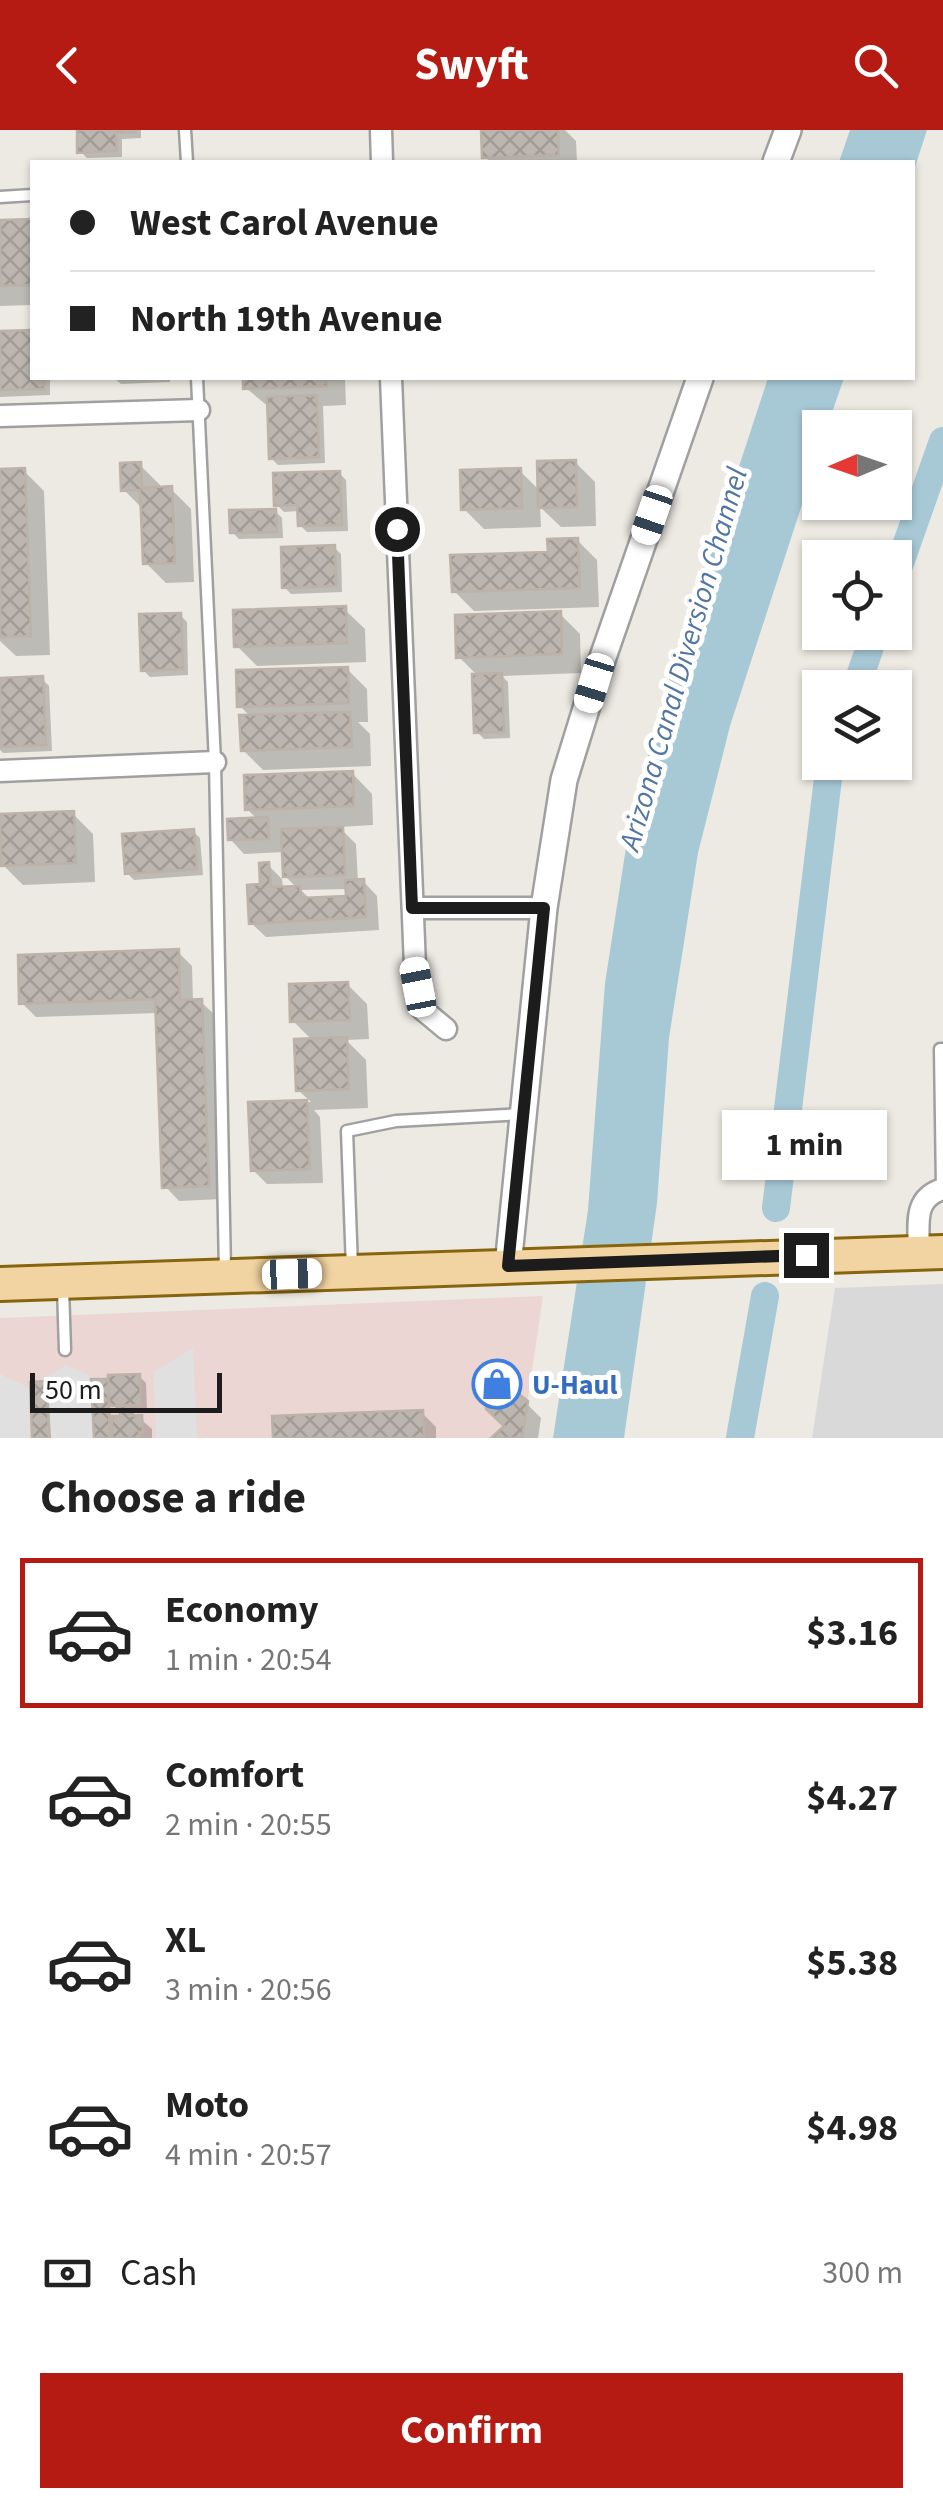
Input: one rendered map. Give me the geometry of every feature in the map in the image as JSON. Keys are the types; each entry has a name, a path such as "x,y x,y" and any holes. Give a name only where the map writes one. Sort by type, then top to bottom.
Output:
{"main road":[{"path":"0,1284 931,1252"}],"street":[{"path":"381,130 382,160"},
{"path":"777,160 788,130"},
{"path":"391,380 414,966 422,1009 446,1029"},
{"path":"508,1266 544,908 564,780 699,380"},
{"path":"0,416 199,410"},
{"path":"0,771 214,762"},
{"path":"412,908 544,908"},
{"path":"931,1252 919,1208 929,1193 942,1189"}],"lane":[{"path":"185,130 187,160"},
{"path":"0,197 30,195"},
{"path":"197,380 214,762 226,1276"},
{"path":"942,1189 943,1049"},
{"path":"352,1271 347,1131 396,1121 523,1114"},
{"path":"62,1282 65,1350"}],"shaded area":[{"path":"943,1284 943,1438 812,1438 835,1288"},
{"path":"543,1296 522,1438 0,1438 0,1318"},
{"path":"193,1348 197,1438 156,1438 153,1372"},
{"path":"66,1365 102,1381 104,1438 0,1438 0,1374 29,1388"}],"water":[{"path":"850,130 927,130 915,167 915,160 840,160"},
{"name":"Arizona Canal Diversion Channel","path":"767,380 843,380 833,410 802,410 802,504 730,726 698,853 669,1038 657,1203 624,1438 553,1438 588,1210 605,983 630,822 667,686"}],"building":[{"path":"77,130 135,132 116,133 117,151 77,153"},
{"path":"481,130 558,130 559,155 482,158"},
{"path":"30,219 30,285 0,286 0,220"},
{"path":"30,330 30,380 44,380 44,389 0,390 0,331"},
{"path":"243,380 326,380 327,386 243,389"},
{"path":"317,395 319,457 269,459 267,397"},
{"path":"576,460 577,507 538,508 537,461"},
{"path":"141,462 142,488 172,486 175,563 143,564 140,490 121,491 120,463"},
{"path":"25,468 31,636 0,637 0,469"},
{"path":"521,468 522,508 461,510 460,470"},
{"path":"340,471 342,525 298,526 297,505 274,506 273,473"},
{"path":"276,509 277,532 230,533 229,510"},
{"path":"578,538 580,588 452,592 450,555 548,552 547,539"},
{"path":"335,545 336,586 282,588 281,547"},
{"path":"346,606 347,643 234,647 233,610"},
{"path":"561,611 562,654 456,658 455,615"},
{"path":"181,613 183,669 141,671 139,614"},
{"path":"348,667 349,703 237,707 236,670"},
{"path":"502,673 504,732 474,733 472,674"},
{"path":"43,676 46,745 0,747 0,678"},
{"path":"350,712 352,747 241,751 239,715"},
{"path":"353,771 354,806 245,810 244,775"},
{"path":"74,811 76,863 1,866 0,814"},
{"path":"268,817 269,839 228,840 227,819"},
{"path":"343,827 345,875 283,877 281,829"},
{"path":"194,829 197,869 125,874 122,834"},
{"path":"269,862 271,887 300,886 301,898 346,896 345,880 364,879 366,917 249,924 247,885 260,884 259,863"},
{"path":"179,949 180,1000 202,999 209,1186 162,1188 155,999 19,1004 18,955"},
{"path":"348,982 350,1020 290,1022 289,984"},
{"path":"347,1037 349,1089 296,1091 294,1039"},
{"path":"307,1100 310,1169 251,1171 248,1102"},
{"path":"140,1374 141,1405 109,1406 108,1375"},
{"path":"91,1379 108,1379 110,1438 94,1438"},
{"path":"47,1381 49,1438 32,1438 30,1382"},
{"path":"511,1388 528,1401 522,1438 491,1438 504,1426 486,1409 486,1401 494,1394 499,1398"},
{"path":"129,1405 129,1416 142,1415 143,1432 139,1432 139,1438 112,1438 112,1416 120,1416 120,1406"},
{"path":"423,1410 424,1438 273,1438 272,1416"}],"waterway":[{"path":"908,540 943,441"},
{"path":"862,670 869,650"},
{"path":"776,1208 828,780"},
{"path":"740,1438 765,1296"}],"place":[{"name":"U-Haul","path":"497,1384"}],"route":[{"path":"397,529 412,908 544,908 508,1266 806,1255"}]}
